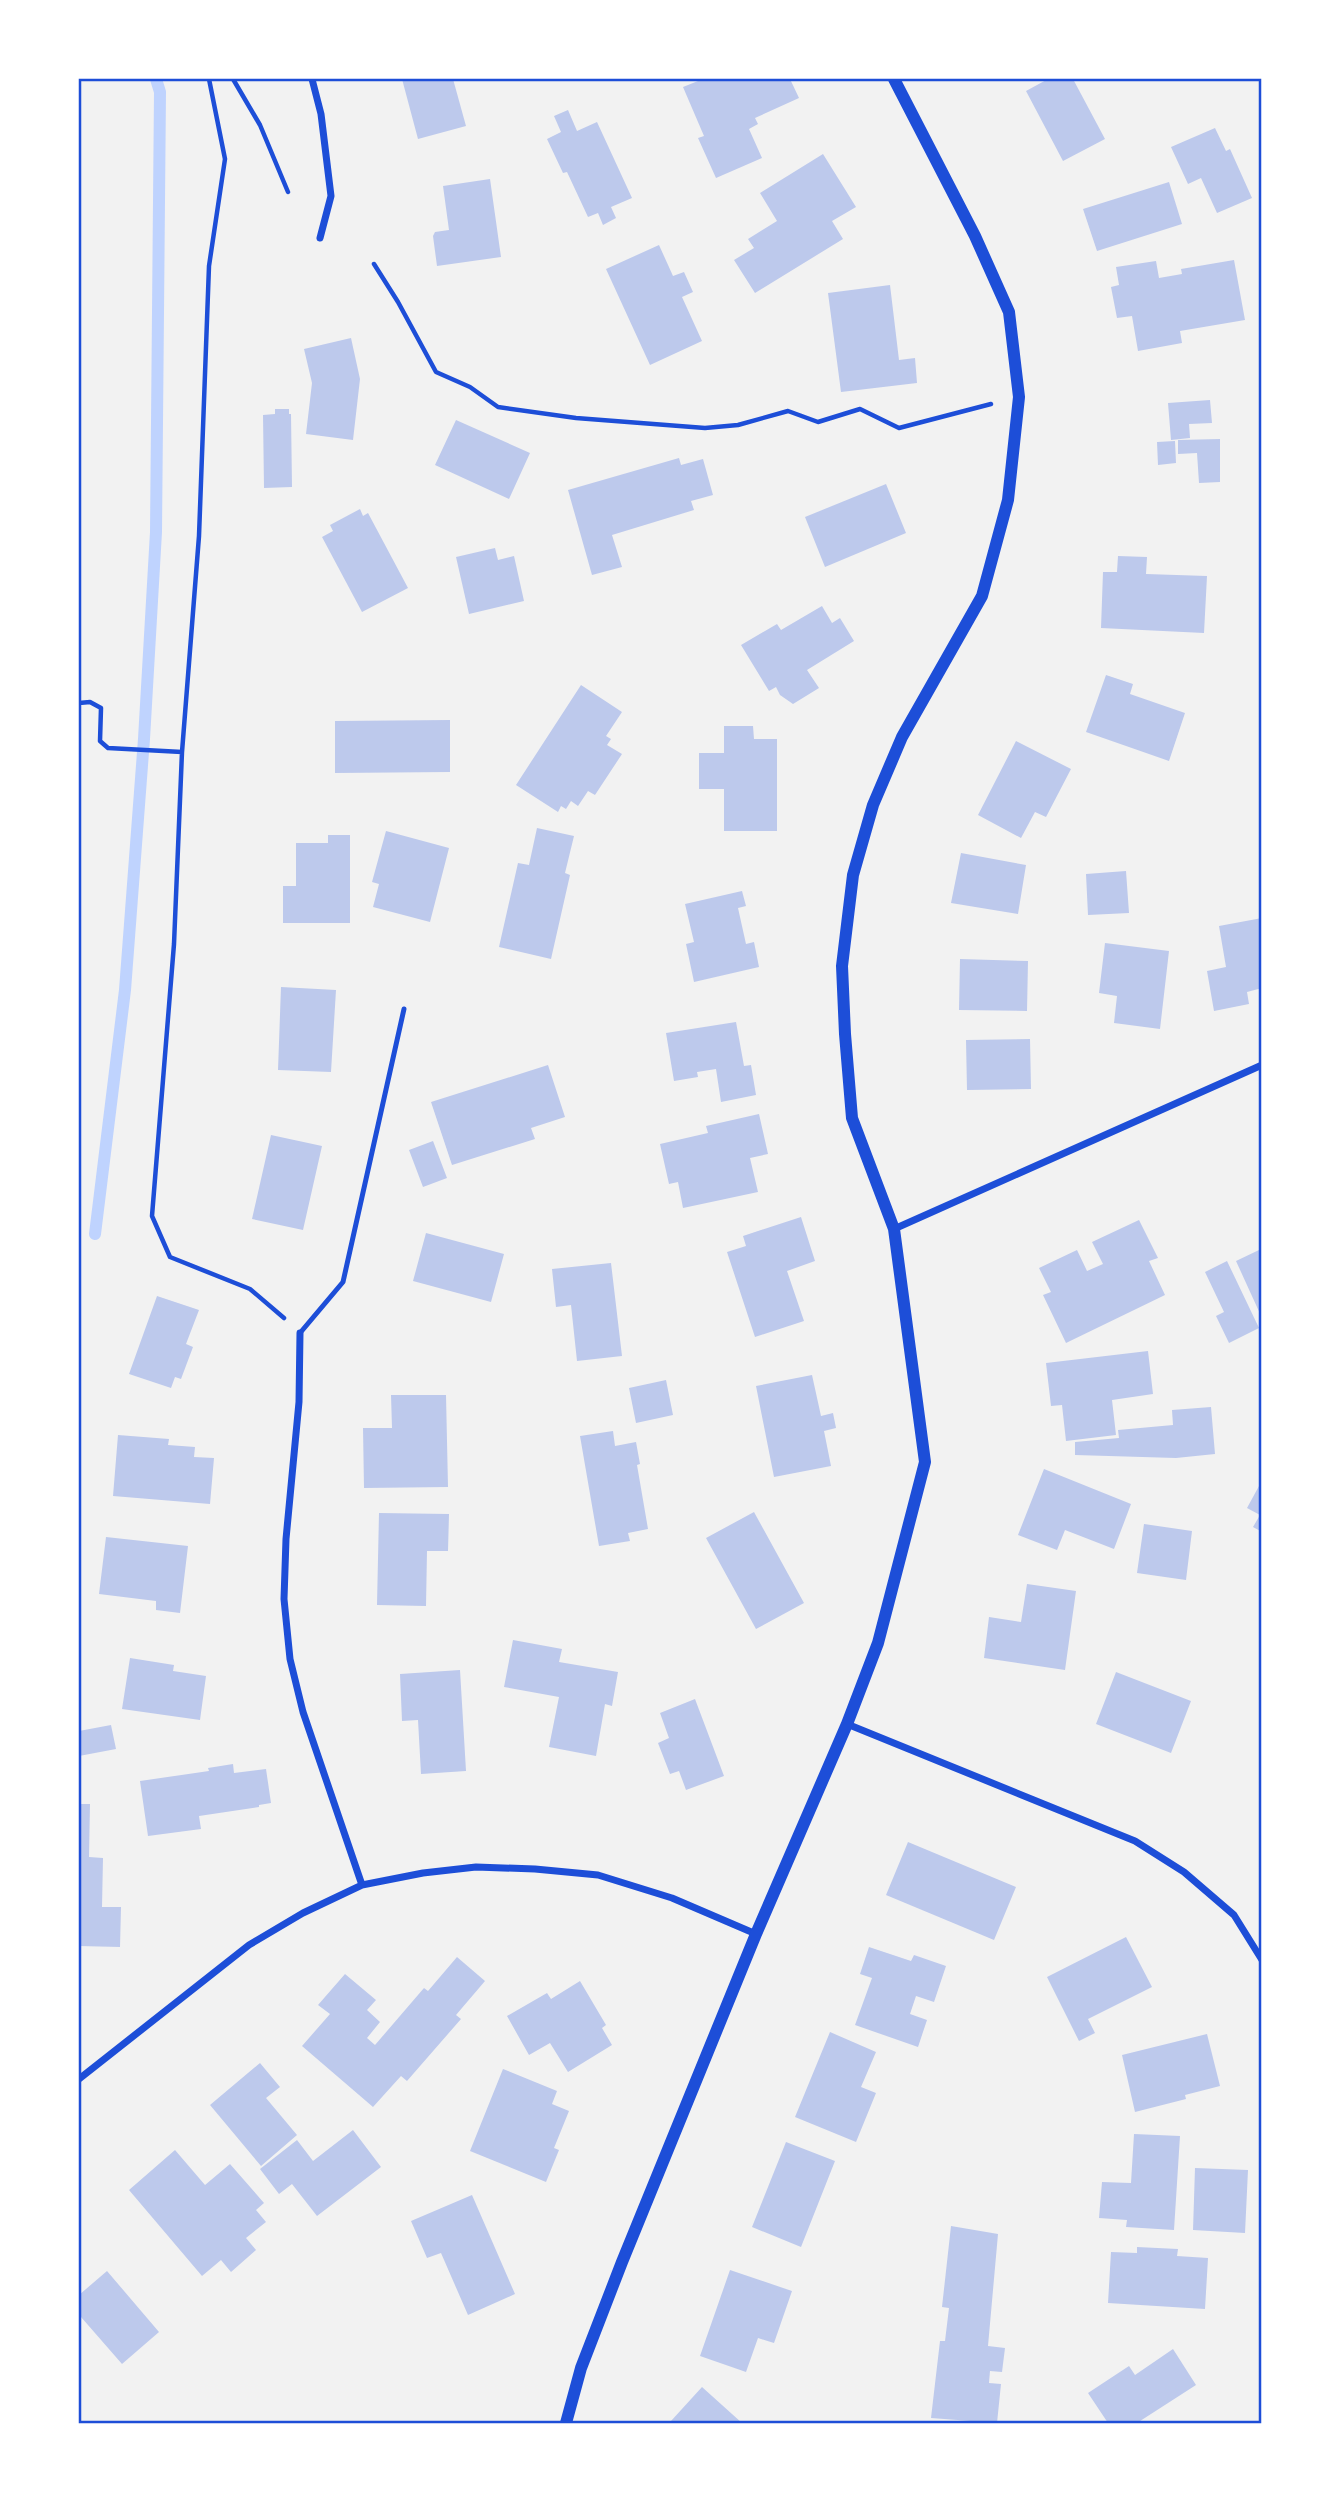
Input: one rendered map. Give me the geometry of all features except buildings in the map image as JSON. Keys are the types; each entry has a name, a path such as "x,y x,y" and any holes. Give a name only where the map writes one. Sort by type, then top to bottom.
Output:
{"street":[{"path":"312,79 321,114 331,195 320,238"},
{"path":"566,2423 581,2368 622,2262 755,1934 847,1724 878,1643 925,1462 894,1229 852,1118 842,966 853,875 873,805 902,737 982,596 1008,500 1019,397 1009,312 975,236 894,79"},
{"path":"894,1229 1262,1065"},
{"path":"300,1333 299,1402 286,1539 284,1599 290,1659 303,1712 362,1885"},
{"path":"847,1724 1135,1841 1184,1871 1234,1914 1262,1960"},
{"path":"79,2079 249,1945 303,1913 362,1885 423,1873 476,1867 598,1875 672,1898 755,1934"}],"lane":[{"path":"300,1333 343,1282 404,1009"}],"path":[{"path":"209,79 225,159 209,266 198,536 182,752 174,944 152,1216 170,1257 250,1289 300,1333"},
{"path":"233,79 260,125 288,192"},
{"path":"374,264 436,372 470,387 498,407 576,418 705,428 738,425 788,411 818,422 860,409 899,428 1019,397"},
{"path":"79,703 90,702 101,708 100,741 107,748 182,752"}],"waterway":[{"path":"95,1234 125,990 156,532 160,92 156,79"}]}
